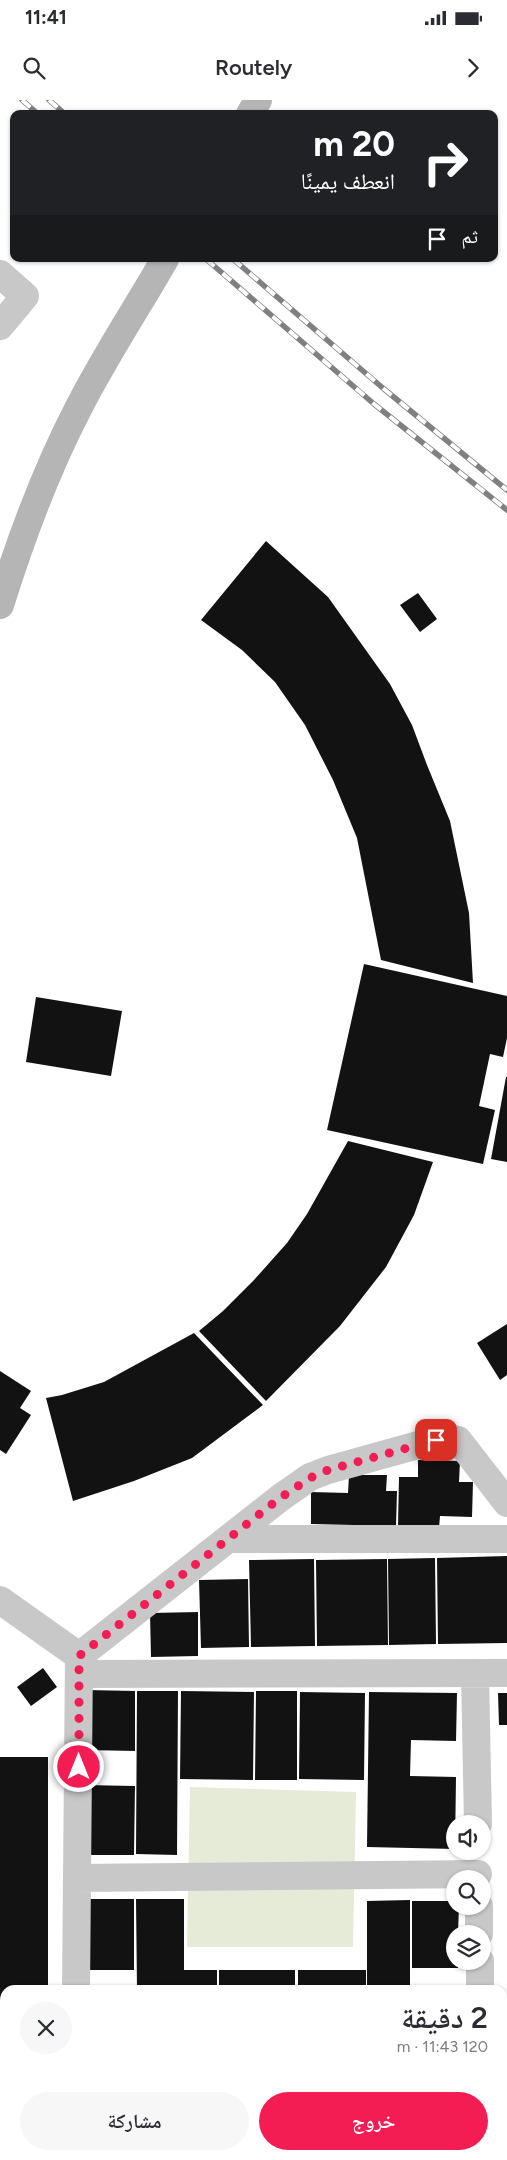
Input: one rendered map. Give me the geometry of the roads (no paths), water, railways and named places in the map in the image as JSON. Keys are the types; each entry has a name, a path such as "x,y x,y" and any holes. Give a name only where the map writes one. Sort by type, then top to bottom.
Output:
{"street":[{"path":"0,606 14,560 62,440 93,380 163,262"},
{"path":"0,274 25,296 0,326"},
{"path":"76,1985 79,1665 228,1539 280,1498 310,1478 348,1463 448,1438 458,1440 507,1503"},
{"path":"228,1539 507,1539"},
{"path":"0,1600 79,1665 475,1674 507,1673"},
{"path":"475,1674 478,1815"},
{"path":"77,1878 478,1868"},
{"path":"480,1970 480,1985"}],"railway":[{"path":"22,100 33,110"},
{"path":"49,100 60,110"},
{"path":"209,262 374,404 507,510"},
{"path":"236,262 384,389 507,490"}]}
